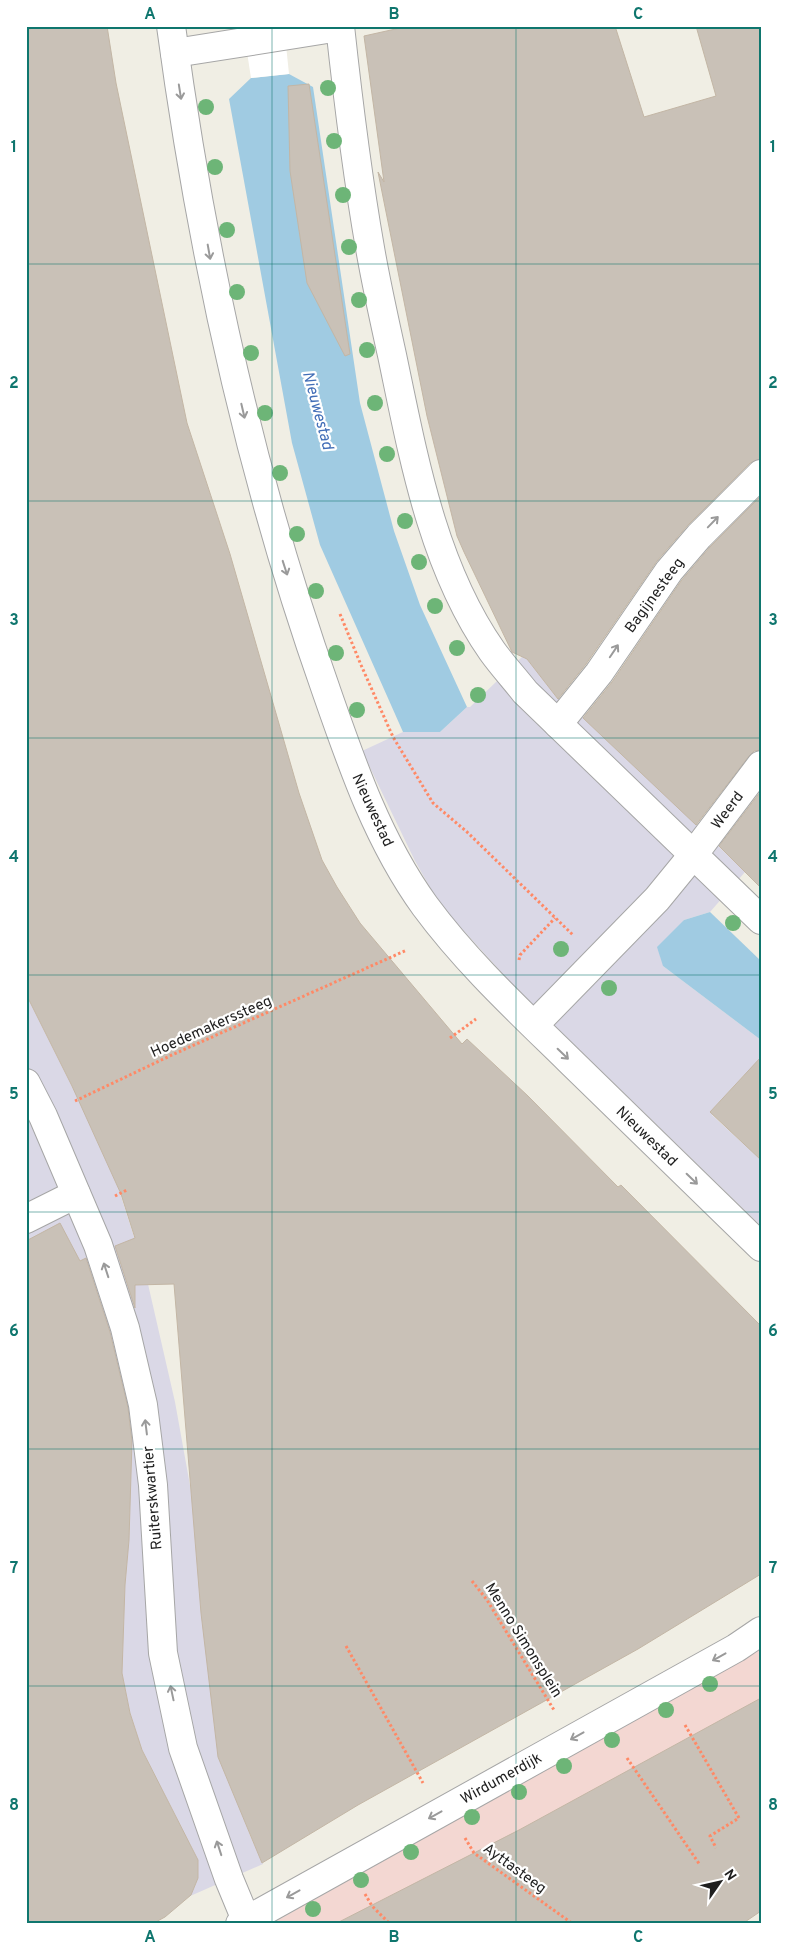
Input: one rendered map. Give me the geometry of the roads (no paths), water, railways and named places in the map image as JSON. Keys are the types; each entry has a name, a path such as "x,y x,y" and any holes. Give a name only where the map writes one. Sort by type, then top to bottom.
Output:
{"street":[{"name":"Nieuwestad","path":"171,26 174,53 211,262 244,416 282,560 353,768 384,836 403,872 424,904 472,964 539,1020 761,1247"},
{"path":"174,53 327,29 334,26"},
{"path":"340,26 370,248 401,397 425,500 440,548 459,592 491,650 525,692 761,920"},
{"name":"Bagijnesteeg","path":"558,724 599,673 669,570 699,536 761,474"},
{"name":"Weerd","path":"693,855 761,765"},
{"path":"539,1020 657,899 693,855"},
{"name":"Ruiterskwartier","path":"26,1083 43,1116 98,1245 125,1328 143,1406 153,1485 163,1653 183,1748 243,1922"},
{"path":"26,1219 76,1194"},
{"name":"Wirdumerdijk","path":"243,1922 736,1648 761,1631"}],"water":[{"path":"289,74 313,87 360,403 394,531 420,605 467,707 440,732 403,732 320,545 292,443 229,99 251,78"},
{"path":"710,912 761,961 761,1040 663,966 657,947 684,920"}]}
